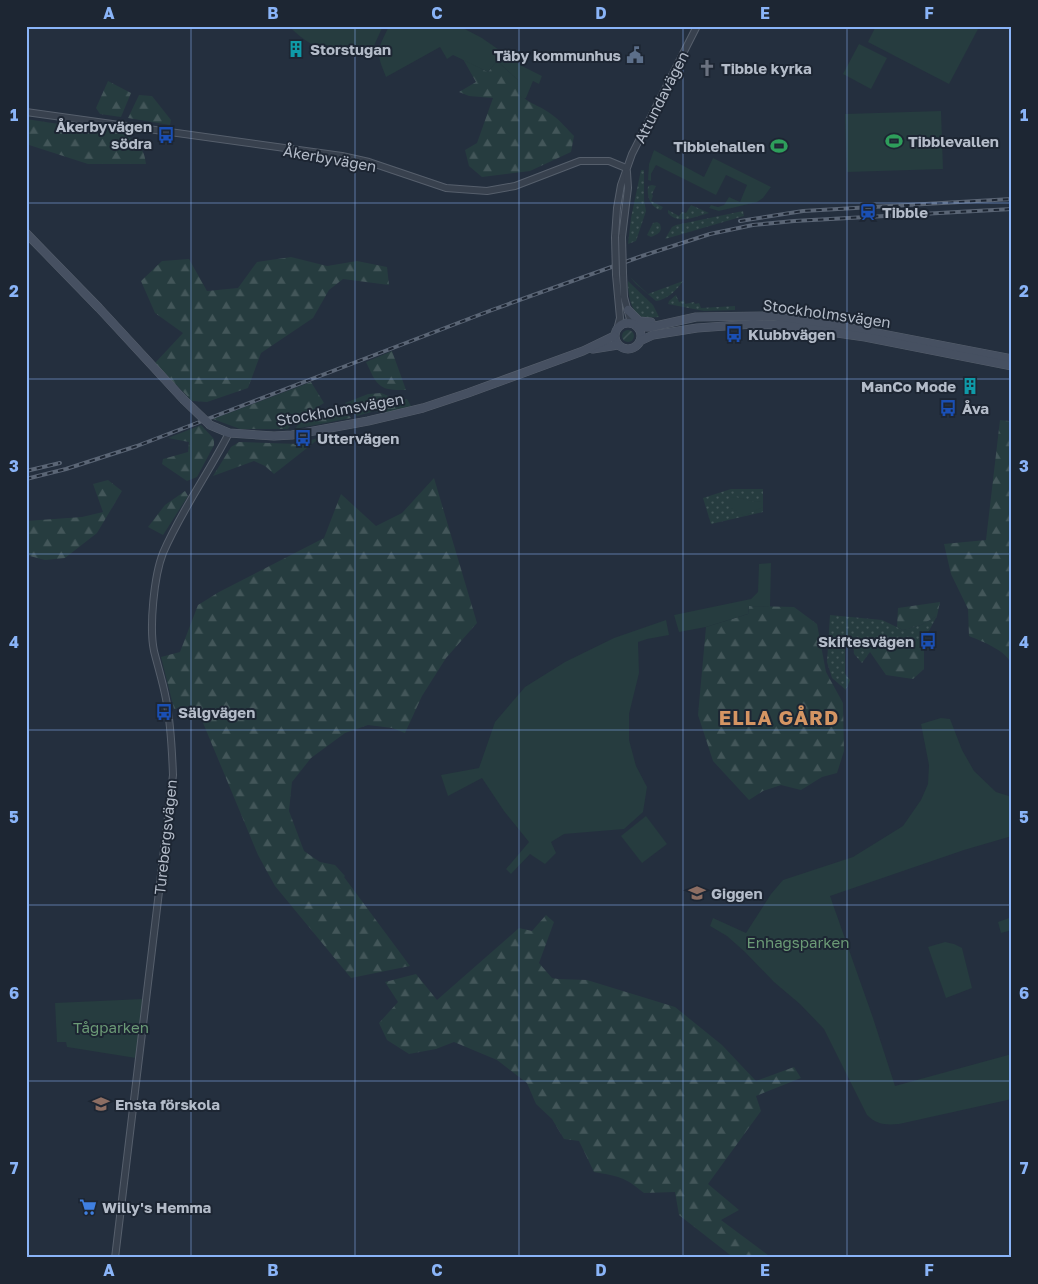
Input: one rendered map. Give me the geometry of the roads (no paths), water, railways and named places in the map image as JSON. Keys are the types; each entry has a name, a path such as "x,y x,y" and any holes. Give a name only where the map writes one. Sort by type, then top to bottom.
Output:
{"main road":[{"name":"Stockholmsvägen","path":"26,232 182,399 210,425 229,433 258,435 292,434 376,419 423,408 583,351 614,336"},
{"path":"628,310 636,319 644,322 680,320"},
{"name":"Stockholmsvägen","path":"635,325 651,327 696,317 772,316 856,329 1012,359"},
{"path":"624,323 635,325 640,331 640,341 631,348 626,349 618,345 614,336 618,326 624,323"},
{"name":"Stockholmsvägen","path":"640,341 653,335 696,328 753,324 781,325 865,337 1012,366"},
{"name":"Stockholmsvägen","path":"583,351 618,345"}],"street":[{"name":"Attundavägen","path":"618,326 620,318 618,237 628,188 626,168 697,26"},
{"name":"Åkerbyvägen","path":"26,112 342,156 369,162 446,188 487,192 515,186 580,161 609,161 626,168"},
{"name":"Attundavägen","path":"619,274 628,310 635,325"},
{"name":"Turebergsvägen","path":"115,1258 173,775 171,736 166,699 154,649 153,604 155,587 163,553 194,493 229,433"}],"railway":[{"path":"740,221 803,211 1012,199"},
{"path":"26,479 66,469 137,446 492,310 642,256 710,234 753,225 794,221 1012,209"},
{"path":"26,471 60,463"}],"place":[{"name":"Storstugan","path":"296,49"},
{"name":"Täby kommunhus","path":"635,55"},
{"name":"Tibble kyrka","path":"707,68"},
{"name":"Åkerbyvägen södra","path":"166,135"},
{"name":"Tibblevallen","path":"894,141"},
{"name":"Tibblehallen","path":"779,146"},
{"name":"Tibble","path":"868,212"},
{"name":"Klubbvägen","path":"734,334"},
{"name":"ManCo Mode","path":"970,386"},
{"name":"Åva","path":"948,408"},
{"name":"Uttervägen","path":"303,438"},
{"name":"Skiftesvägen","path":"928,641"},
{"name":"Sälgvägen","path":"164,712"},
{"name":"Giggen","path":"697,893"},
{"name":"Ensta förskola","path":"101,1104"},
{"name":"Willy's Hemma","path":"88,1207"}],"district":[{"name":"ELLA GÅRD","path":"779,717"}],"park label":[{"name":"Enhagsparken","path":"798,942"},
{"name":"Tågparken","path":"111,1027"}]}
